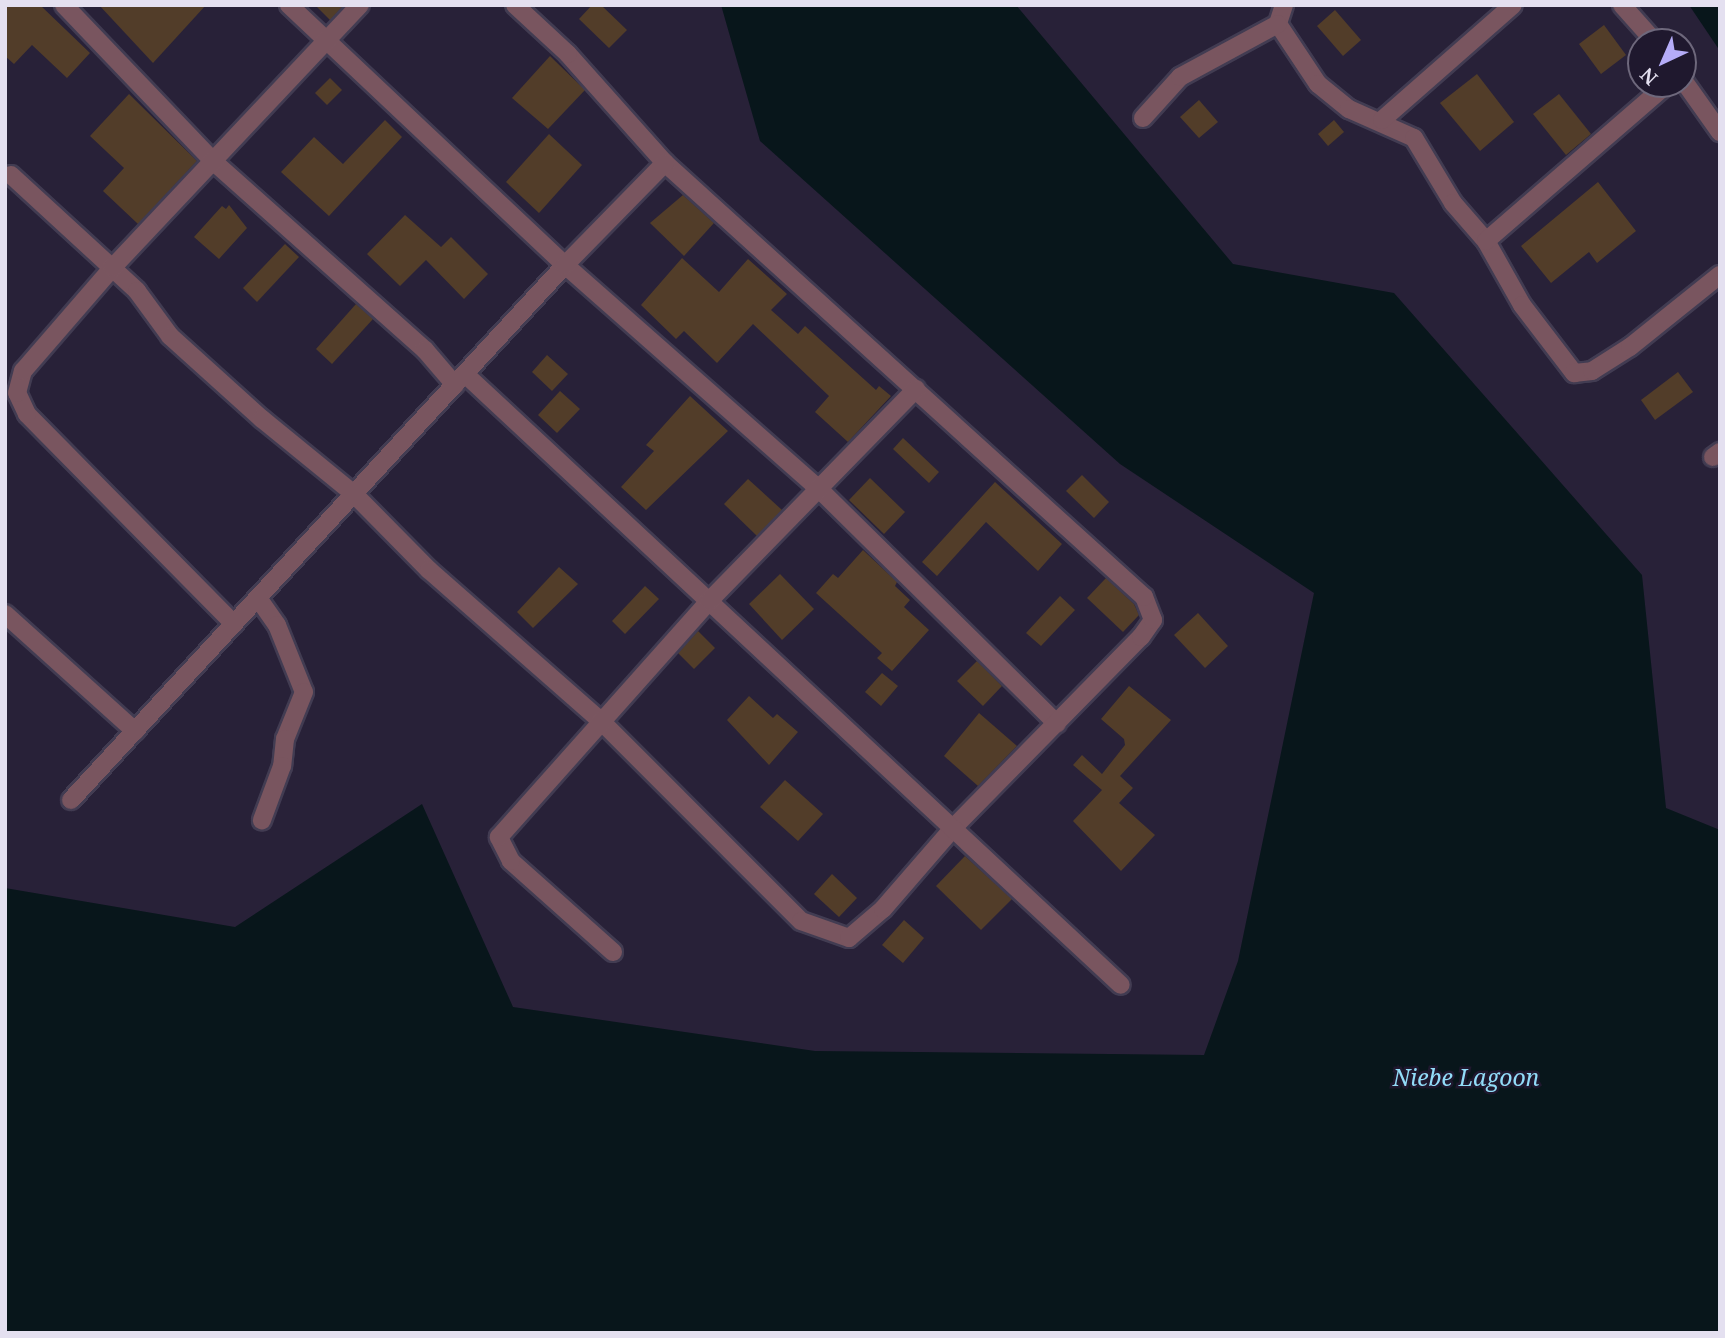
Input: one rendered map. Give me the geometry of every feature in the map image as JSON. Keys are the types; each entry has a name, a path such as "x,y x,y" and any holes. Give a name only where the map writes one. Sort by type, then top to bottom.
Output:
{"street":[{"path":"64,5 214,162 710,600 1121,985"},
{"path":"289,5 565,265 819,489 1057,724"},
{"path":"234,624 27,414 17,393 23,371 113,267 360,5"},
{"path":"11,175 137,290 170,336 354,494 429,570 602,722 801,921 849,938 883,909 954,827 1141,638 1153,620 1143,597 665,163 568,54 514,5"},
{"path":"1143,118 1180,77 1278,24 1284,5"},
{"path":"1382,120 1513,5"},
{"path":"1622,5 1643,28"},
{"path":"1278,24 1318,84 1349,109 1382,120 1414,138 1453,204 1486,241 1522,305 1574,373 1592,371 1630,348 1720,275"},
{"path":"1486,241 1651,98"},
{"path":"1696,98 1720,132"},
{"path":"71,800 565,265 665,163"},
{"path":"613,952 510,861 499,837 710,600 916,389"},
{"path":"258,598 277,625 304,692 285,739 282,766 262,820"},
{"path":"5,614 135,731"}],"water":[{"name":"Niebe Lagoon","path":"721,5 1016,5 1233,264 1394,293 1642,575 1666,808 1720,830 1720,1333 5,1333 5,888 235,927 422,804 513,1007 815,1051 1204,1055 1238,961 1314,593 1120,464 760,141"},
{"path":"1689,5 1720,5 1720,51"}],"building":[{"path":"5,5 40,5 90,53 67,78 32,45 14,64 5,56"},
{"path":"99,5 206,5 153,63"},
{"path":"315,5 344,5 330,20"},
{"path":"592,5 601,5 627,30 609,48 579,19"},
{"path":"1335,10 1361,40 1343,56 1317,26"},
{"path":"1604,25 1626,55 1601,74 1579,44"},
{"path":"550,56 585,90 548,129 512,98"},
{"path":"1477,74 1514,122 1480,151 1440,103"},
{"path":"330,78 342,90 327,105 315,93"},
{"path":"129,94 197,161 138,224 103,191 124,168 90,136"},
{"path":"1559,94 1591,134 1566,155 1533,114"},
{"path":"1199,100 1218,122 1199,138 1180,117"},
{"path":"385,120 402,137 329,216 281,172 314,137 343,164"},
{"path":"1334,120 1344,132 1328,146 1318,134"},
{"path":"549,134 582,165 539,213 506,182"},
{"path":"1598,182 1636,231 1597,263 1589,252 1551,283 1521,246"},
{"path":"683,195 714,223 684,256 650,223"},
{"path":"229,205 247,228 219,259 194,237 222,206 226,209"},
{"path":"405,215 441,247 451,237 488,274 464,299 426,260 400,286 367,254"},
{"path":"285,244 299,257 257,302 243,288"},
{"path":"682,258 719,292 748,259 787,294 771,310 798,334 805,326 876,390 879,386 891,396 848,442 815,412 829,396 753,324 717,363 684,331 676,339 641,305"},
{"path":"356,304 373,319 332,364 316,349"},
{"path":"547,355 568,374 552,391 532,372"},
{"path":"1678,372 1693,392 1655,420 1641,400"},
{"path":"560,391 580,409 557,433 538,415"},
{"path":"690,396 728,431 646,510 621,487 654,451 646,445"},
{"path":"903,438 939,472 929,483 893,449"},
{"path":"1082,475 1109,502 1094,518 1066,491"},
{"path":"870,478 905,512 884,534 849,500"},
{"path":"748,479 782,510 757,536 724,504"},
{"path":"995,482 1062,544 1038,571 986,522 937,576 922,562"},
{"path":"863,550 897,582 895,586 910,600 904,607 929,630 892,671 877,658 882,653 816,593 833,574 838,578"},
{"path":"559,567 578,584 533,628 517,612"},
{"path":"780,574 814,609 782,640 749,604"},
{"path":"1106,578 1134,604 1139,615 1123,632 1087,598"},
{"path":"645,586 659,599 625,634 612,621"},
{"path":"1060,596 1075,610 1041,646 1026,633"},
{"path":"1198,613 1228,646 1205,668 1174,635"},
{"path":"698,631 715,648 694,669 678,653"},
{"path":"977,661 1002,686 983,706 957,681"},
{"path":"882,673 898,686 881,706 865,692"},
{"path":"1129,686 1171,720 1120,776 1133,788 1119,803 1155,835 1121,871 1073,821 1102,790 1073,765 1082,755 1102,774 1125,745 1124,739 1101,719"},
{"path":"749,696 773,718 777,714 798,732 769,765 727,720"},
{"path":"979,713 1017,746 978,786 944,756"},
{"path":"785,780 823,814 798,841 760,807"},
{"path":"965,856 1012,899 981,930 936,886"},
{"path":"832,874 857,898 839,917 814,894"},
{"path":"904,920 924,938 903,963 882,945"}]}
